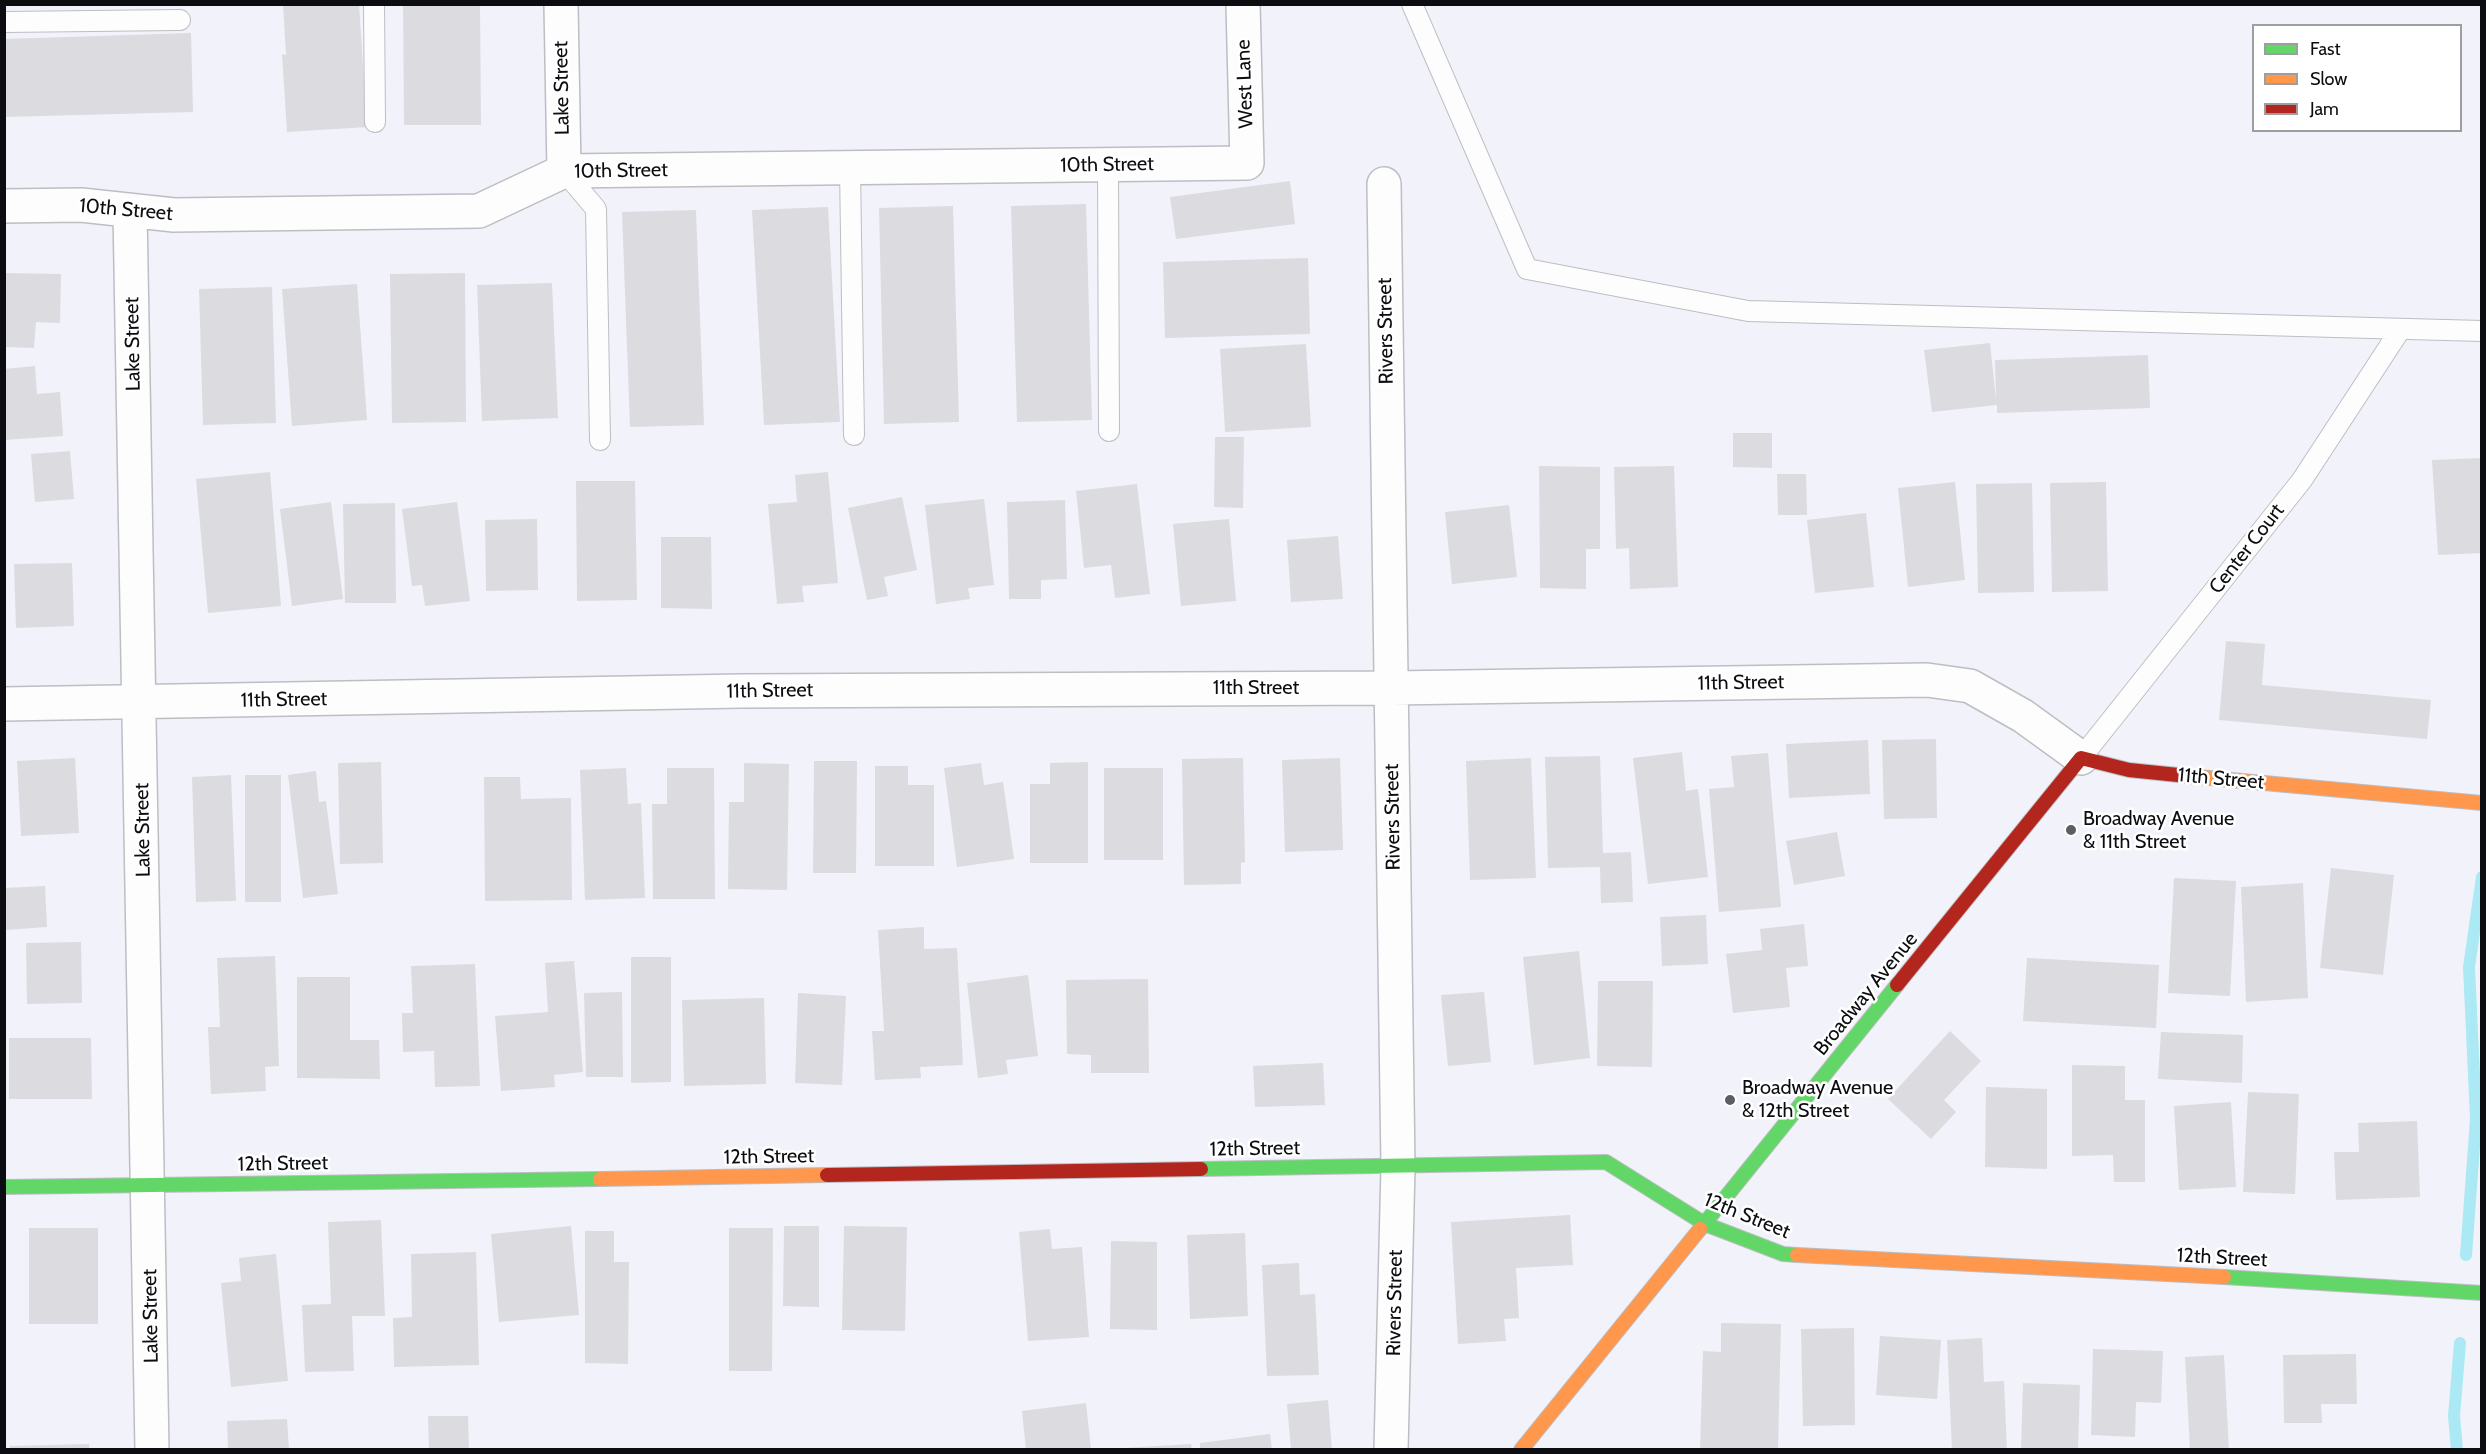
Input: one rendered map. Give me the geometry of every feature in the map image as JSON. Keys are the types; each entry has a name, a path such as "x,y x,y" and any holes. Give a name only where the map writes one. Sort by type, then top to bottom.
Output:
{"street":[{"name":"Lake Street","path":"561,4 564,171"},
{"name":"West Lane","path":"1243,4 1247,164"},
{"name":"10th Street","path":"4,206 81,205 174,215 479,211 564,171 1247,164"},
{"name":"Rivers Street","path":"1384,184 1398,1167 1391,1449"},
{"name":"Lake Street","path":"130,211 152,1449"},
{"name":"11th Street","path":"4,704 764,691 1392,688 1927,680 1970,686 2023,716 2081,758 2129,771 2481,802"},
{"name":"Broadway Avenue","path":"1521,1449 2081,758"},
{"name":"12th Street","path":"4,1187 1606,1162 1705,1224 1783,1254 2481,1293"}],"lane":[{"path":"374,4 375,122"},
{"path":"1412,4 1527,269 1748,310 2481,331"},
{"path":"4,22 180,21"},
{"path":"1108,165 1109,431"},
{"path":"850,168 854,435"},
{"path":"564,171 596,209 600,440"},
{"name":"Center Court","path":"2081,758 2302,480 2400,330"}],"building":[{"path":"283,4 359,4 367,127 287,132 282,54 286,55"},
{"path":"403,4 480,4 481,125 404,125"},
{"path":"191,33 193,112 4,117 4,39"},
{"path":"1290,181 1295,224 1176,239 1170,197"},
{"path":"1086,204 1092,420 1017,422 1011,206"},
{"path":"953,206 959,422 884,424 879,208"},
{"path":"828,207 840,422 764,425 752,210"},
{"path":"696,210 704,425 630,427 622,212"},
{"path":"1308,258 1310,334 1165,338 1163,262"},
{"path":"4,273 61,274 60,323 36,322 34,348 4,347"},
{"path":"465,273 466,422 392,423 390,274"},
{"path":"552,283 558,418 482,421 477,285"},
{"path":"357,284 367,420 292,426 282,289"},
{"path":"272,287 276,423 203,425 199,289"},
{"path":"1990,343 1996,400 1995,360 2148,355 2150,408 1997,413 1997,405 1932,412 1924,350"},
{"path":"1306,344 1311,427 1225,432 1220,349"},
{"path":"35,366 37,394 60,392 63,436 4,440 4,369"},
{"path":"1733,433 1772,433 1772,468 1733,467"},
{"path":"1215,437 1244,437 1243,508 1214,507"},
{"path":"70,451 74,499 35,502 31,454"},
{"path":"2482,458 2482,553 2438,555 2432,460"},
{"path":"1539,466 1600,467 1600,549 1586,549 1586,589 1540,588"},
{"path":"1674,466 1678,587 1630,589 1629,548 1616,549 1614,467"},
{"path":"270,472 281,606 208,613 196,479"},
{"path":"828,472 838,583 802,586 804,602 777,604 768,504 797,502 795,475"},
{"path":"1777,474 1806,474 1807,515 1778,515"},
{"path":"576,481 635,481 637,600 577,601"},
{"path":"1955,482 1965,580 1908,587 1898,488"},
{"path":"2106,482 2108,591 2052,592 2050,483"},
{"path":"2032,483 2034,592 1978,593 1976,484"},
{"path":"1137,484 1150,594 1115,598 1111,565 1084,568 1076,491"},
{"path":"902,497 917,570 884,577 888,596 867,600 848,508"},
{"path":"984,499 994,585 968,588 970,599 936,604 925,505"},
{"path":"1065,500 1067,579 1041,580 1041,599 1009,599 1007,502"},
{"path":"331,502 343,599 292,606 280,509"},
{"path":"457,502 470,601 425,606 422,585 412,586 402,509"},
{"path":"395,503 396,603 345,603 343,504"},
{"path":"1509,505 1517,577 1452,584 1445,512"},
{"path":"1866,513 1874,587 1815,593 1807,520"},
{"path":"537,519 538,590 486,591 485,520"},
{"path":"1229,519 1236,601 1181,606 1173,524"},
{"path":"1338,536 1343,599 1291,602 1287,540"},
{"path":"661,537 711,537 712,609 661,608"},
{"path":"72,563 74,626 16,628 14,564"},
{"path":"2226,641 2265,644 2262,685 2431,700 2427,739 2219,720"},
{"path":"1936,739 1937,818 1884,819 1882,740"},
{"path":"1868,740 1870,794 1789,798 1786,744"},
{"path":"1682,752 1686,791 1698,789 1708,877 1648,884 1633,758"},
{"path":"1768,753 1781,907 1719,912 1709,789 1734,787 1731,756"},
{"path":"1600,756 1603,853 1631,852 1633,902 1601,903 1600,867 1548,868 1545,757"},
{"path":"75,758 79,833 21,836 17,761"},
{"path":"1243,758 1245,862 1241,863 1241,884 1184,885 1182,759"},
{"path":"1340,758 1343,850 1285,852 1282,760"},
{"path":"1531,758 1536,878 1470,880 1466,761"},
{"path":"814,761 857,761 856,873 813,873"},
{"path":"381,762 383,863 340,864 338,763"},
{"path":"1088,762 1088,863 1030,863 1030,784 1050,784 1050,763"},
{"path":"744,763 789,764 787,890 728,889 729,802 744,802"},
{"path":"981,763 984,785 1003,782 1014,859 957,867 944,768"},
{"path":"875,766 908,766 908,785 934,785 934,866 875,866"},
{"path":"626,768 628,804 641,803 645,898 585,900 580,770"},
{"path":"667,768 714,768 715,899 653,899 652,804 667,804"},
{"path":"1104,768 1163,768 1163,860 1104,860"},
{"path":"316,771 319,802 326,801 338,894 303,898 288,775"},
{"path":"231,775 236,901 196,902 192,777"},
{"path":"245,775 281,775 281,902 245,902"},
{"path":"484,777 520,777 521,799 571,798 572,900 485,901"},
{"path":"1837,832 1845,876 1794,885 1786,841"},
{"path":"2331,868 2394,875 2383,975 2320,968"},
{"path":"2174,878 2236,881 2230,996 2168,993"},
{"path":"2303,883 2308,998 2246,1002 2241,887"},
{"path":"45,886 47,927 5,930 4,888"},
{"path":"1706,915 1708,964 1662,966 1660,917"},
{"path":"1804,924 1808,966 1786,968 1790,1007 1733,1013 1726,954 1762,950 1760,929"},
{"path":"924,927 924,949 957,948 963,1065 920,1067 921,1078 875,1080 872,1031 884,1031 878,930"},
{"path":"81,942 82,1003 27,1004 26,943"},
{"path":"1579,951 1590,1058 1534,1065 1523,957"},
{"path":"275,956 279,1066 265,1067 266,1091 211,1094 208,1027 220,1027 217,958"},
{"path":"631,957 671,957 671,1082 631,1083"},
{"path":"2027,958 2159,965 2156,1028 2023,1021"},
{"path":"574,961 583,1072 554,1075 555,1087 501,1091 495,1016 548,1012 545,963"},
{"path":"475,964 480,1086 435,1087 434,1051 403,1052 402,1013 413,1013 411,966"},
{"path":"1028,975 1038,1056 1006,1060 1008,1074 978,1078 967,983"},
{"path":"297,977 350,977 350,1040 379,1040 380,1079 297,1078"},
{"path":"1148,979 1149,1073 1091,1073 1091,1055 1067,1054 1066,980"},
{"path":"1598,981 1653,981 1652,1067 1597,1066"},
{"path":"622,992 623,1077 586,1077 584,993"},
{"path":"1484,992 1491,1062 1448,1066 1441,995"},
{"path":"798,993 846,996 842,1085 795,1083"},
{"path":"764,998 766,1084 684,1086 682,1000"},
{"path":"1950,1031 1981,1061 1944,1100 1956,1112 1931,1139 1888,1099"},
{"path":"2161,1032 2243,1035 2242,1083 2158,1079"},
{"path":"9,1038 91,1038 92,1099 9,1099"},
{"path":"1323,1063 1325,1105 1255,1107 1253,1066"},
{"path":"2072,1065 2125,1066 2125,1100 2145,1100 2145,1182 2114,1182 2113,1155 2072,1156"},
{"path":"1986,1087 2047,1089 2047,1169 1985,1167"},
{"path":"2248,1092 2299,1094 2295,1194 2243,1192"},
{"path":"2231,1102 2236,1187 2179,1190 2174,1106"},
{"path":"2417,1121 2420,1197 2336,1200 2334,1152 2359,1152 2358,1123"},
{"path":"1570,1215 1573,1265 1516,1268 1519,1318 1504,1319 1506,1341 1458,1344 1451,1222"},
{"path":"381,1220 385,1316 352,1316 354,1371 305,1372 302,1305 331,1304 328,1222"},
{"path":"571,1226 579,1315 499,1322 491,1234"},
{"path":"784,1226 819,1226 819,1307 783,1306"},
{"path":"844,1226 907,1227 905,1331 842,1330"},
{"path":"29,1228 98,1228 98,1324 29,1324"},
{"path":"729,1228 773,1228 772,1371 729,1371"},
{"path":"1050,1229 1052,1249 1082,1247 1089,1337 1028,1341 1019,1232"},
{"path":"585,1231 614,1231 614,1262 629,1262 628,1364 585,1363"},
{"path":"1245,1233 1248,1316 1190,1319 1187,1235"},
{"path":"1111,1241 1157,1242 1157,1330 1110,1329"},
{"path":"476,1252 479,1365 394,1367 393,1318 412,1317 411,1254"},
{"path":"276,1254 288,1381 231,1387 221,1283 241,1281 239,1258"},
{"path":"1299,1263 1300,1295 1315,1294 1319,1375 1267,1376 1262,1265"},
{"path":"1721,1323 1781,1324 1778,1450 1700,1450 1703,1351 1721,1352"},
{"path":"1854,1328 1855,1425 1803,1426 1801,1329"},
{"path":"1880,1336 1941,1340 1937,1399 1876,1395"},
{"path":"1982,1338 1984,1382 2004,1381 2007,1450 1952,1450 1947,1340"},
{"path":"2093,1349 2163,1351 2161,1403 2136,1402 2135,1437 2091,1435"},
{"path":"2356,1354 2357,1404 2321,1404 2322,1423 2284,1423 2283,1355"},
{"path":"2224,1355 2229,1450 2190,1450 2185,1357"},
{"path":"2023,1383 2080,1385 2078,1450 2021,1450"},
{"path":"1328,1400 1332,1450 1291,1450 1287,1404"},
{"path":"1086,1403 1091,1449 1026,1450 1022,1411"},
{"path":"428,1416 468,1416 469,1450 429,1450"},
{"path":"287,1419 289,1450 228,1450 227,1421"},
{"path":"1270,1434 1272,1450 1200,1450 1200,1443"},
{"path":"89,1444 90,1450 10,1450 10,1446"},
{"path":"1191,1444 1192,1450 1124,1450 1124,1448"}],"waterway":[{"path":"2466,1255 2476,1119 2469,967 2482,877"},
{"path":"2457,1450 2454,1416 2460,1343"}],"traffic: fast":[{"path":"1700,1229 1897,985"},
{"path":"1201,1169 1606,1162 1705,1224 1783,1254 1797,1255"},
{"path":"4,1187 600,1179"},
{"path":"2224,1277 2482,1293"}],"traffic: slow":[{"path":"2188,776 2482,803"},
{"path":"600,1179 827,1175"},
{"path":"1521,1450 1700,1229"},
{"path":"1797,1255 2224,1277"}],"traffic: jam":[{"path":"1897,985 2081,758 2129,770 2188,776"},
{"path":"827,1175 1201,1169"}],"place":[{"name":"Broadway Avenue & 11th Street","path":"2071,830"},
{"name":"Broadway Avenue & 12th Street","path":"1730,1100"}]}
